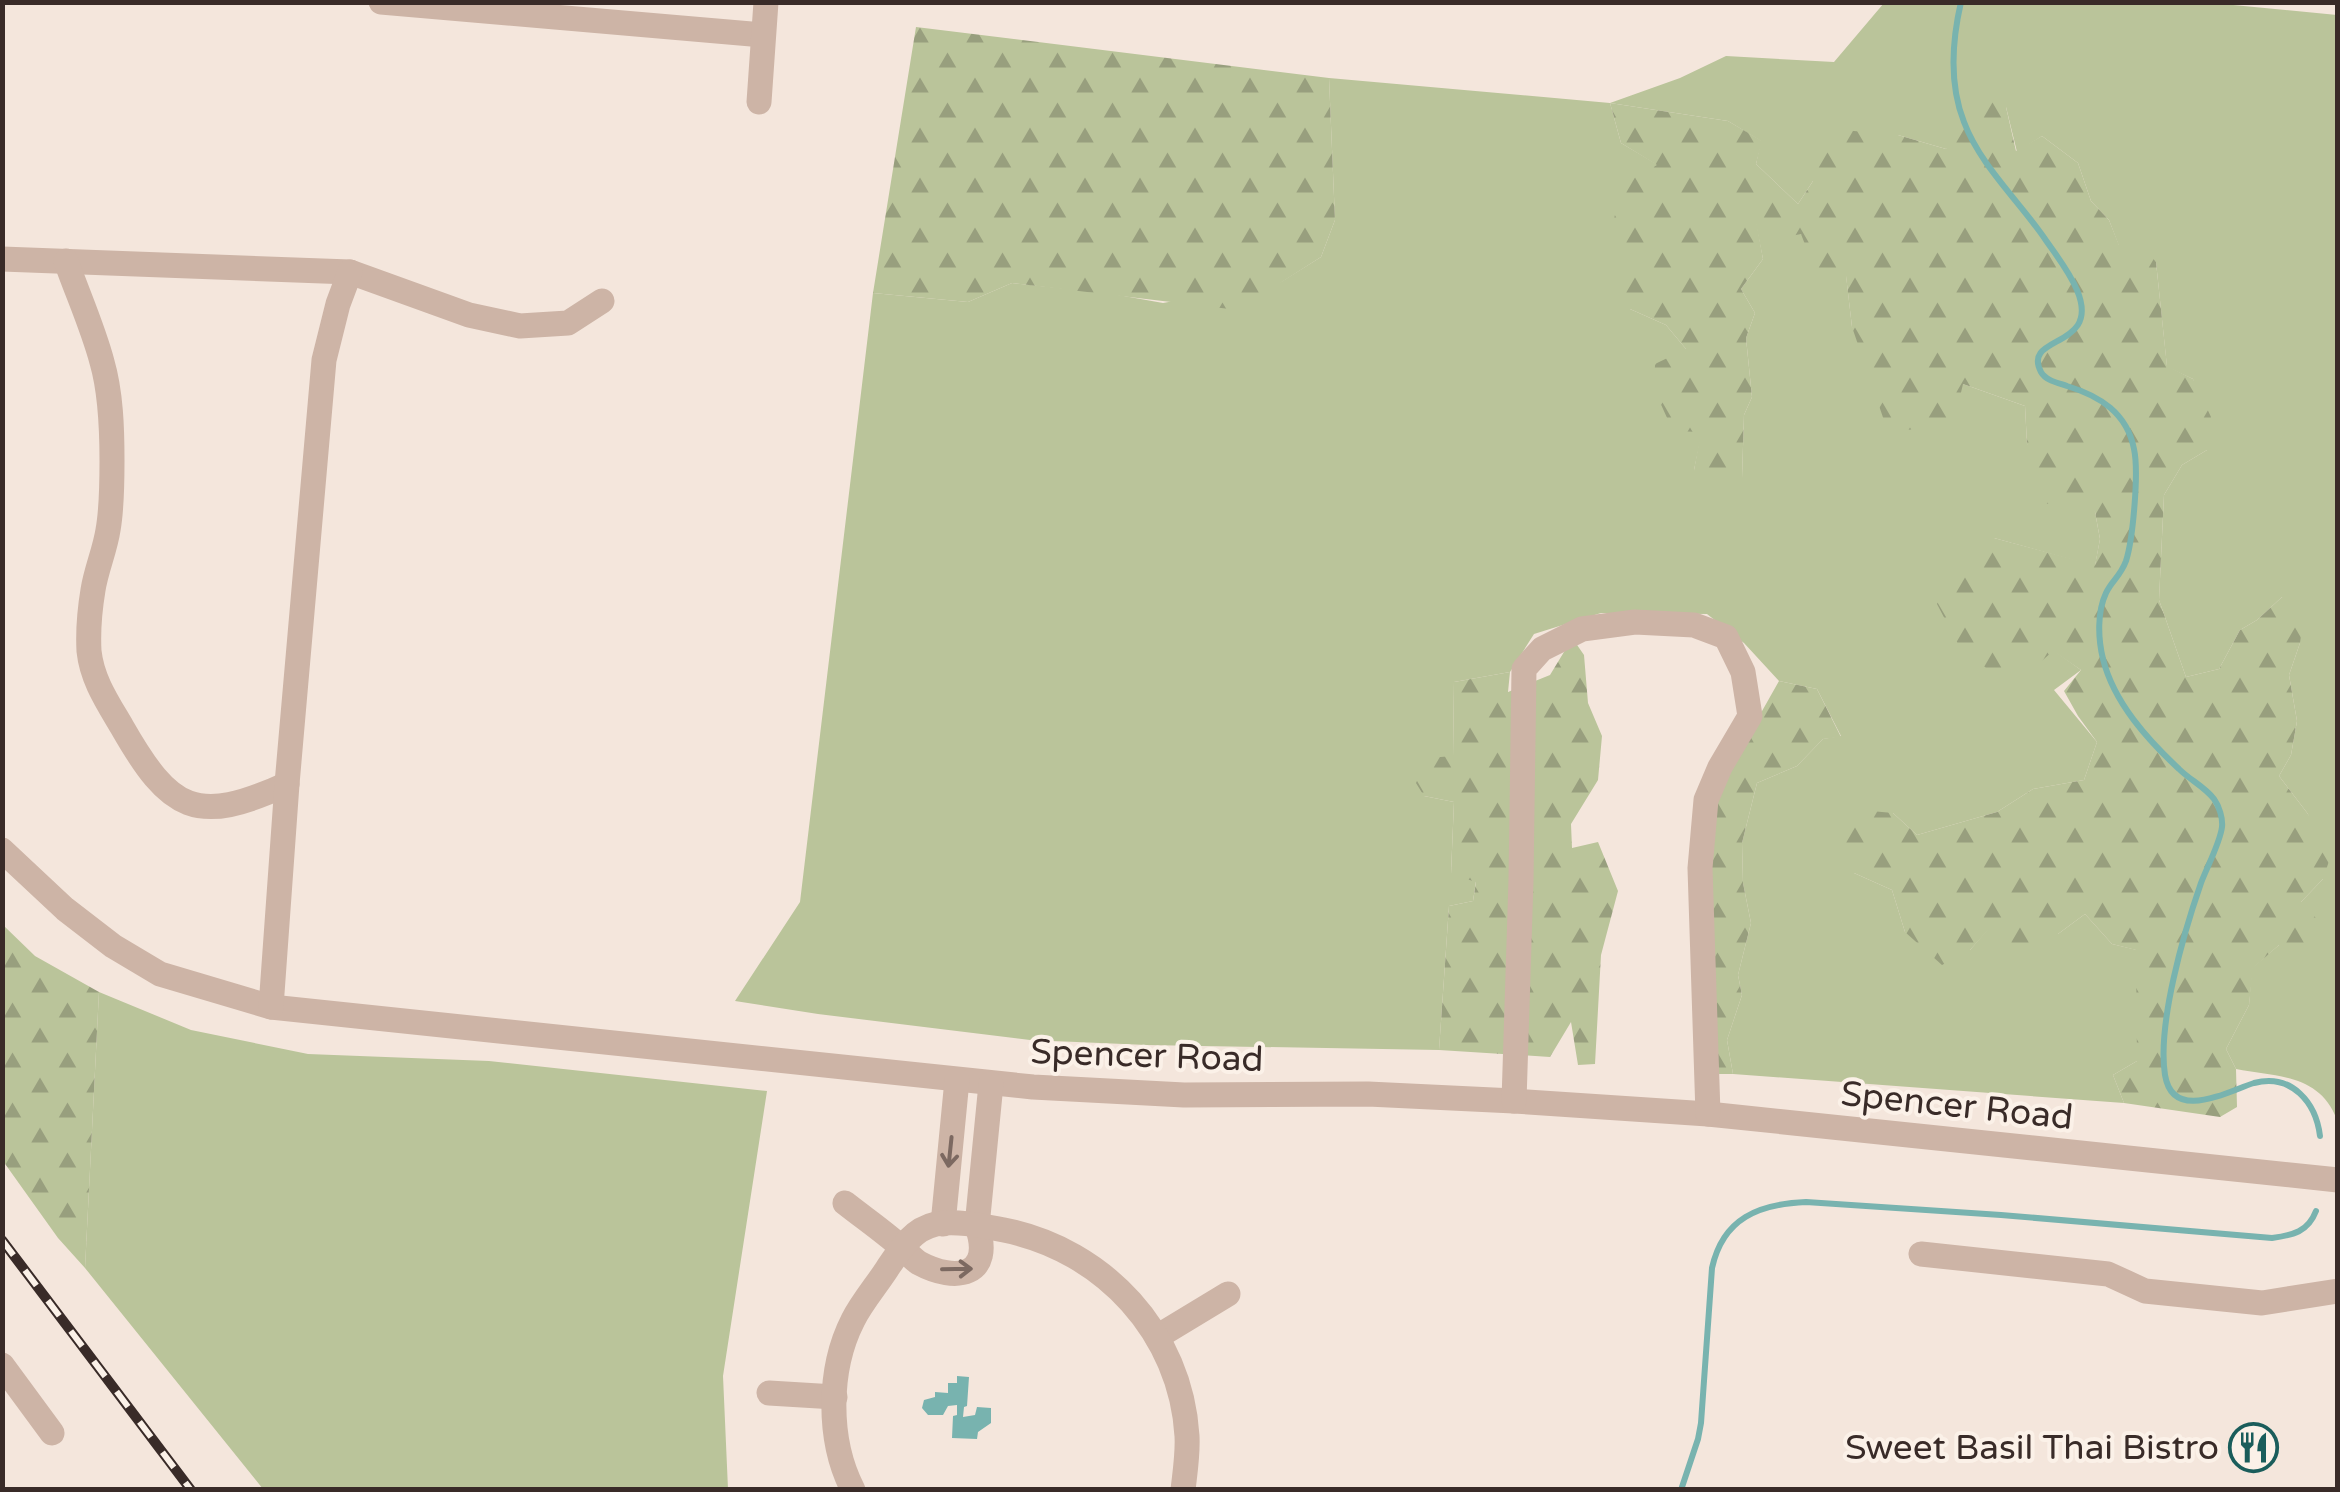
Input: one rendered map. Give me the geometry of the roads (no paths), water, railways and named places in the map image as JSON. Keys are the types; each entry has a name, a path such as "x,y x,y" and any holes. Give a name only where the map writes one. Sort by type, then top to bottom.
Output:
{"street":[{"path":"381,2 763,35"},
{"path":"758,102 766,2"},
{"path":"2,259 350,272 468,315 520,326 568,323 602,301"},
{"path":"66,262 102,363 109,401 112,461 108,530 93,589 89,649 95,680 136,753 173,797 202,807 251,800 287,784"},
{"path":"271,1008 324,360 350,272"},
{"path":"1514,1100 1524,669 1542,649 1582,629 1635,622 1694,625 1726,637 1744,672 1750,716 1706,800 1700,868 1708,1114"},
{"name":"Spencer Road","path":"2,850 65,909 113,946 160,974 271,1008 991,1084 1184,1095 1368,1094 1514,1100 1708,1114 2338,1180"},
{"path":"943,1224 957,1080"},
{"path":"845,1203 918,1262 945,1271 974,1270 981,1260 982,1241 977,1226 991,1084"},
{"path":"853,1490 840,1459 835,1397 845,1339 901,1246 933,1224 943,1224 1026,1235 1081,1261 1135,1304 1152,1326 1178,1384 1187,1456 1183,1490"},
{"path":"1921,1254 2108,1274 2145,1292 2262,1304 2338,1292"},
{"path":"1157,1336 1228,1294"},
{"path":"2,1365 52,1432"},
{"path":"769,1393 835,1397"}],"water":[{"path":"957,1376 969,1377 963,1417 975,1415 977,1407 991,1408 991,1423 978,1432 977,1439 952,1438 957,1405 948,1406 943,1415 928,1415 922,1408 924,1400 935,1397 935,1392 948,1393 948,1383 957,1383"}],"waterway":[{"path":"1961,2 1954,62 1956,93 1964,122 1990,168 2066,270 2082,309 2079,323 2071,332 2042,352 2038,360 2041,372 2049,380 2090,395 2110,408 2125,425 2134,449 2136,489 2129,551 2106,593 2100,617 2100,643 2108,675 2144,733 2210,795 2221,816 2221,833 2194,903 2168,1005 2165,1075 2170,1089 2179,1098 2190,1101 2217,1097 2254,1083 2280,1082 2300,1093 2307,1102 2320,1136"},
{"path":"1681,1490 1701,1423 1712,1268 1717,1251 1734,1226 1759,1211 1806,1202 2272,1238 2299,1231 2309,1224 2316,1211"}],"railway":[{"path":"2,1240 191,1490"}],"place":[{"name":"Sweet Basil Thai Bistro","path":"2254,1447"}]}
